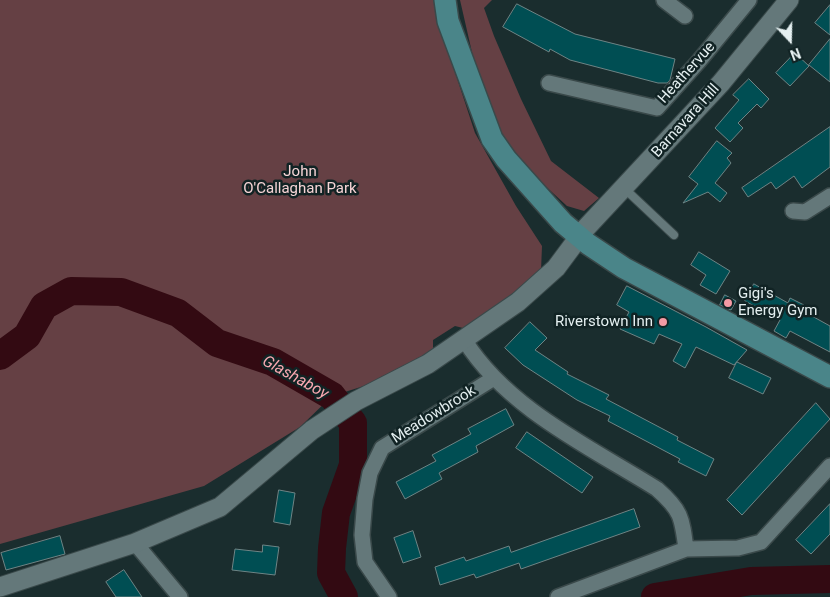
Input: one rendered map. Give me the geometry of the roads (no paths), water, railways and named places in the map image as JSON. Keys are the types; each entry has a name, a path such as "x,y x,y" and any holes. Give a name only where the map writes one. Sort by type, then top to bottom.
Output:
{"main road":[{"path":"446,0 448,21 492,138 522,179 579,237 624,268 830,377"}],"street":[{"path":"664,0 685,16"},
{"name":"Heathervue","path":"549,83 657,108 700,61 748,0"},
{"name":"Barnavara Hill","path":"0,587 135,543 220,508 312,430 356,401 428,364 465,341 541,282 567,255 579,237 721,83 789,0"},
{"path":"793,211 805,212 830,196"},
{"name":"Meadowbrook","path":"465,341 494,378 536,414 657,489 674,504 683,522 686,549"},
{"name":"Meadowbrook","path":"389,597 365,562 362,535 365,499 370,474 382,448 494,378"},
{"path":"558,597 686,549 738,548 761,542 830,466"},
{"path":"135,543 180,597"}],"lane":[{"path":"625,189 674,235"}],"waterway":[{"name":"Glashaboy","path":"0,356 27,336 44,306 71,291 121,292 178,313 217,343 273,362 332,396 353,423 353,465 336,513 332,548 331,573 344,597"},
{"name":"Glashaboy","path":"655,597 751,581 830,579"}],"place":[{"name":"Gigi's Energy Gym","path":"728,303"},
{"name":"Riverstown Inn","path":"663,322"}],"park label":[{"name":"John O'Callaghan Park","path":"300,180"}]}
